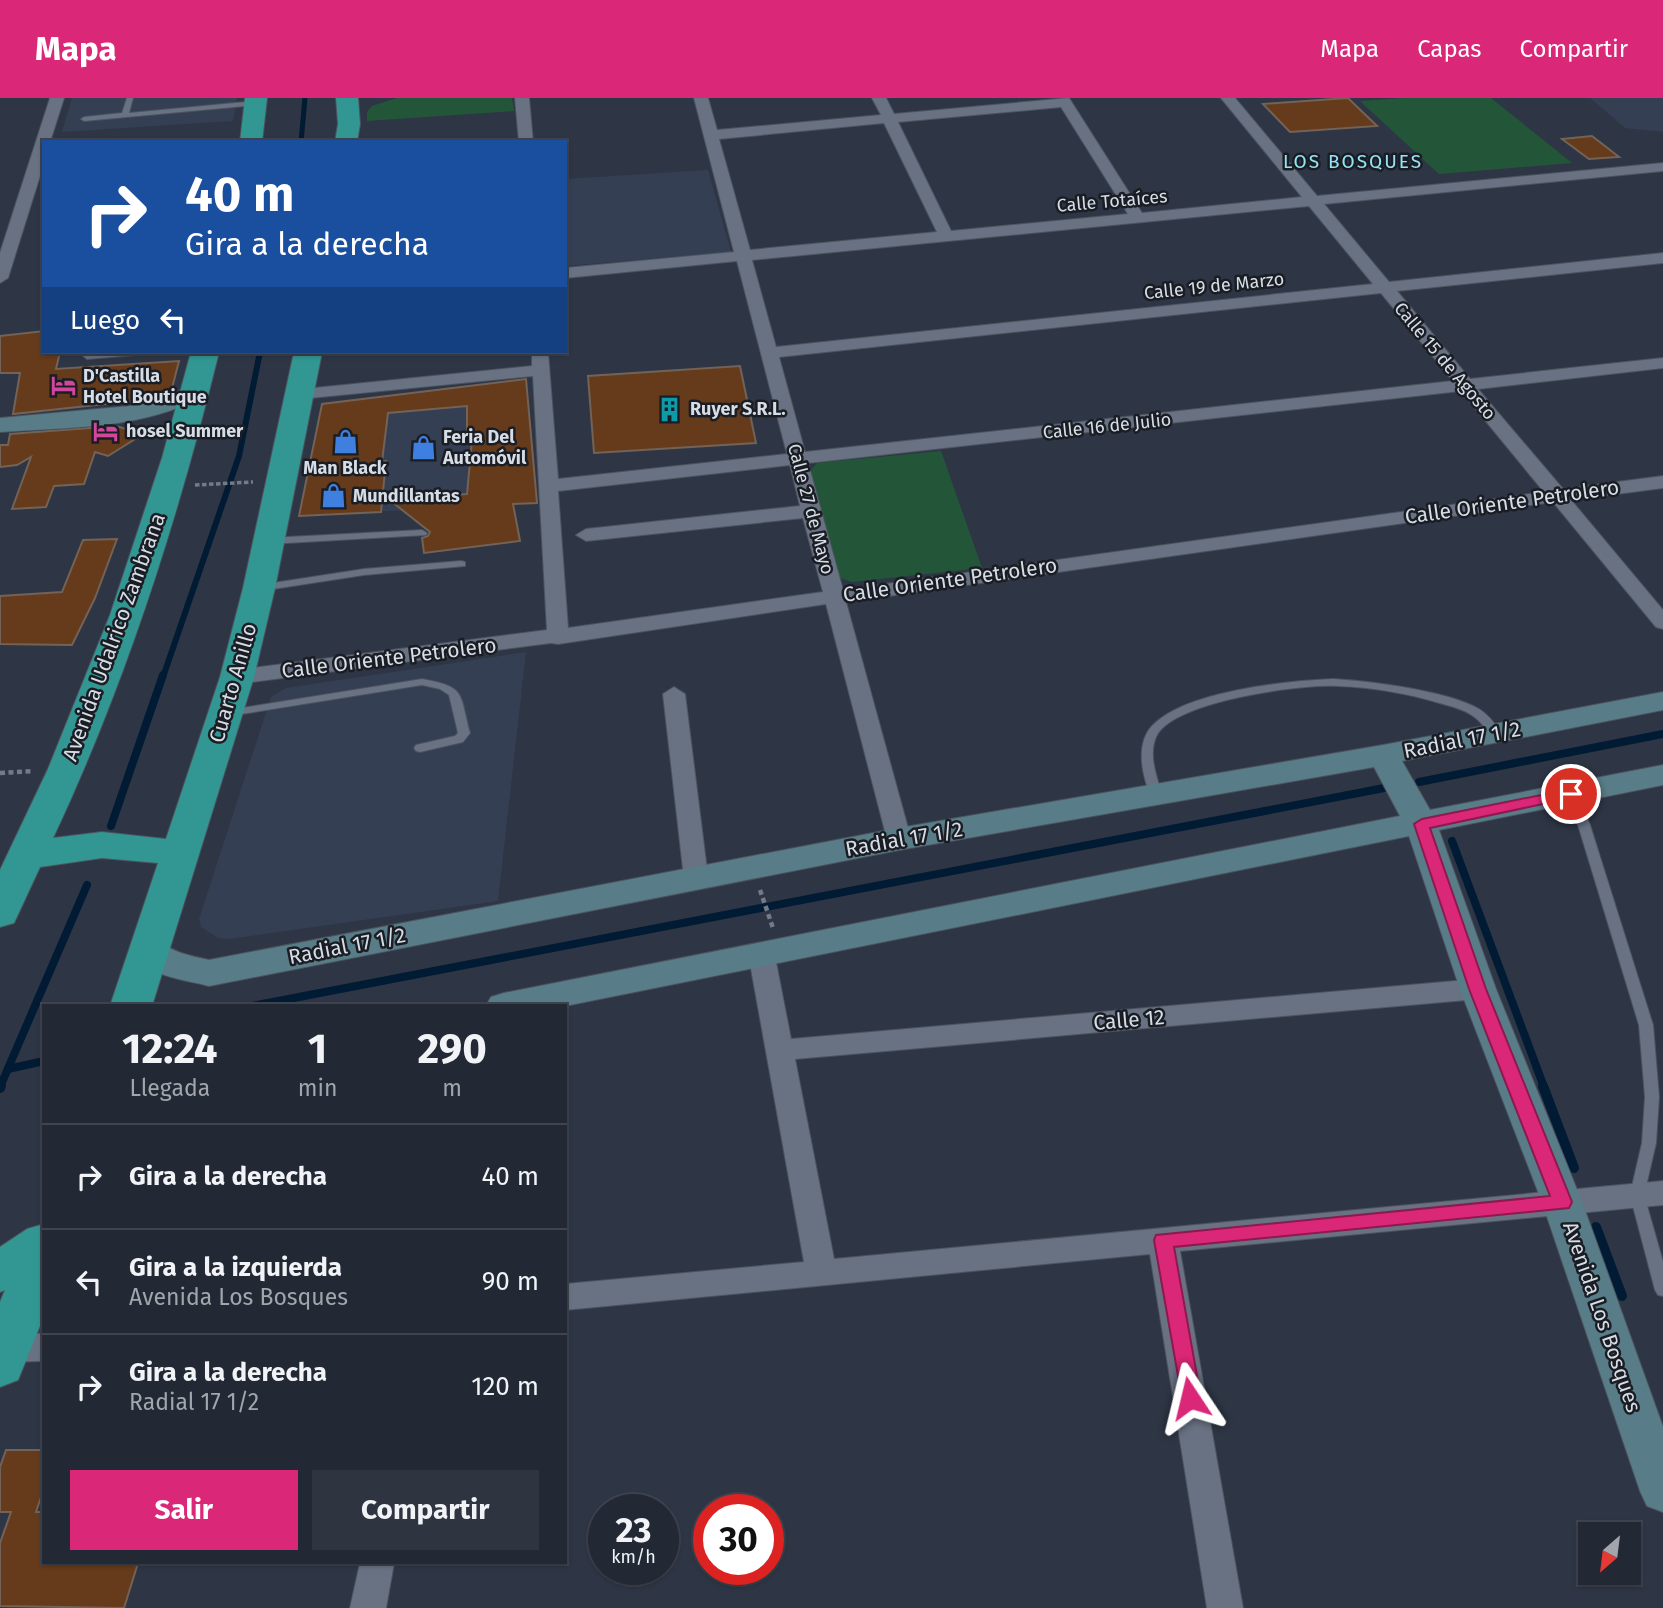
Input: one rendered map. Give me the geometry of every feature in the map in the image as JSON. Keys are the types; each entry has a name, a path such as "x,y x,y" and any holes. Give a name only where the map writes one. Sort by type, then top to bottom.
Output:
{"highway":[{"path":"346,140 349,124 347,98"},
{"path":"251,140 256,100"},
{"name":"Avenida Udalrico Zambrana","path":"0,913 66,770 104,671 169,486 205,354"},
{"name":"Cuarto Anillo","path":"132,1004 151,951 165,852 225,713 237,677 259,588 308,354"},
{"path":"23,859 73,846 127,844 165,852"},
{"path":"0,1272 42,1244"},
{"path":"17,1354 42,1260"}],"main road":[{"path":"0,425 152,409 173,412 192,405"},
{"name":"Radial 17 1/2","path":"151,951 166,962 209,973 899,839 1383,755 1663,701"},
{"name":"Avenida Los Bosques","path":"1383,755 1422,824 1478,989 1562,1202 1663,1491"},
{"path":"511,1004 766,936 1422,824 1663,775"}],"street":[{"path":"44,140 57,98"},
{"path":"522,98 526,140"},
{"name":"Calle 27 de Mayo","path":"701,98 899,839"},
{"path":"879,98 946,236"},
{"name":"Calle 15 de Agosto","path":"1228,98 1663,624"},
{"path":"711,135 1064,101 1138,218"},
{"path":"0,278 42,145"},
{"name":"Calle Totaíces","path":"567,273 1663,167"},
{"name":"Calle 19 de Marzo","path":"769,353 1663,258"},
{"path":"300,394 540,361 558,638"},
{"name":"Calle 16 de Julio","path":"550,486 1663,363"},
{"name":"Calle Oriente Petrolero","path":"237,677 558,638 834,596 1663,482"},
{"path":"586,535 811,510"},
{"path":"674,694 696,878"},
{"path":"766,936 780,1050 821,1273"},
{"name":"Calle 12","path":"780,1050 1478,989"},
{"path":"567,1297 1650,1194"},
{"path":"1163,1240 1226,1608"},
{"path":"368,1608 377,1564"}],"lane":[{"path":"125,114 130,98"},
{"path":"84,119 256,100"},
{"path":"88,356 112,354"},
{"path":"268,541 422,533"},
{"path":"259,588 364,572 461,564"},
{"path":"225,713 422,682 443,686 454,693 464,733 459,739 420,748"},
{"path":"1156,795 1145,753 1156,729 1180,709 1268,688 1334,682 1376,687 1455,704 1476,712 1496,734"},
{"path":"1571,794 1584,825 1646,1026 1652,1097 1650,1194 1663,1290"}],"path":[{"path":"204,485 252,482"},
{"path":"762,895 766,936"}],"shaded area":[{"path":"72,98 237,98 233,121 62,132"},
{"path":"1590,98 1663,98 1663,132 1625,128"},
{"path":"708,170 731,252 567,266 567,179"},
{"name":"Feria Del Automóvil","path":"526,378 537,503 299,516 322,404"},
{"path":"526,652 498,901 229,939 218,938 201,927 199,919 271,697 286,688"}],"green space":[{"path":"397,98 512,98 514,111 367,121 367,112 372,106"},
{"path":"1491,98 1572,163 1439,174 1360,101"},
{"path":"941,451 982,568 852,582 835,576 811,470 817,463"}],"building":[{"path":"1348,98 1377,126 1290,132 1263,104"},
{"path":"1592,136 1619,157 1589,159 1562,139"},
{"path":"42,331 42,354 60,354 56,369 179,361 171,392 142,400 13,414 20,373 0,373 0,336"},
{"name":"Ruyer S.R.L.","path":"740,366 756,443 594,453 588,376"},
{"name":"Feria Del Automóvil","path":"526,379 537,503 513,504 520,541 424,553 422,538 430,532 387,498 467,494 472,440 467,440 467,406 388,413 382,462 386,461 381,512 299,516 322,404"},
{"path":"116,426 143,434 108,456 95,452 84,484 54,486 46,507 12,509 31,457 17,465 0,467 0,445 8,445 10,434"},
{"path":"117,539 95,598 72,645 0,644 0,596 62,592 83,540"},
{"path":"6,1450 42,1450 42,1494 36,1512 42,1512 42,1564 138,1564 124,1608 0,1606 0,1543 11,1512 0,1512 0,1467"}],"waterway":[{"path":"301,140 305,98"},
{"path":"163,677 239,456 260,354"},
{"path":"111,826 163,675"},
{"path":"1419,782 1663,734"},
{"path":"262,1004 1384,788"},
{"path":"1452,841 1544,1087"},
{"path":"0,1087 87,885"},
{"path":"8,1069 42,1061"},
{"path":"1543,1086 1574,1168"},
{"path":"1596,1227 1622,1296"}],"place":[{"name":"D'Castilla Hotel Boutique","path":"63,386"},
{"name":"Ruyer S.R.L.","path":"670,409"},
{"name":"hosel Summer","path":"106,431"},
{"name":"Man Black","path":"345,441"},
{"name":"Feria Del Automóvil","path":"423,447"},
{"name":"Mundillantas","path":"333,496"}],"district":[{"name":"LOS BOSQUES","path":"1353,161"}],"route":[{"path":"1190,1398 1163,1240 1562,1202 1478,989 1422,824 1571,794"}]}
